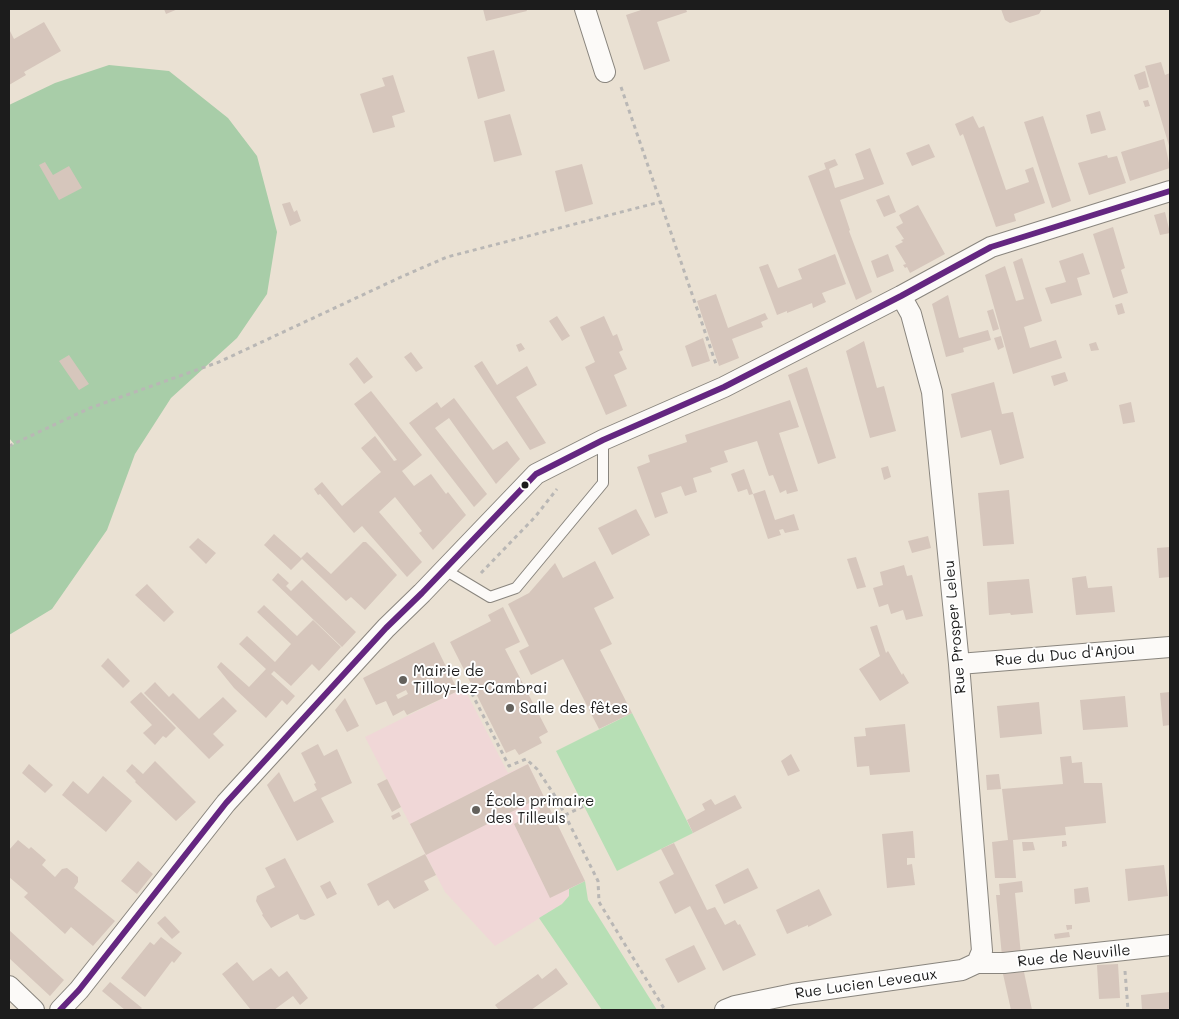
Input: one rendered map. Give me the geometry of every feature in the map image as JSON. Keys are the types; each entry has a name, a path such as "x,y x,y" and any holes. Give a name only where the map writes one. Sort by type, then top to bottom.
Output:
{"street":[{"path":"585,9 605,72"},
{"path":"60,1010 79,990 226,803 386,628 445,570 536,474 603,440 724,387 901,296 991,247 1170,191"},
{"name":"Rue Prosper Leleu","path":"901,296 911,314 932,392 959,664 982,951 977,963"},
{"name":"Rue du Duc d'Anjou","path":"959,664 1170,647"},
{"name":"Rue de Neuville","path":"977,963 1004,963 1170,945"},
{"name":"Rue Lucien Leveaux","path":"725,1010 794,1002 962,970 977,963"},
{"path":"9,986 34,1010"}],"lane":[{"path":"445,570 490,597 516,588 603,483 603,440"}],"path":[{"path":"605,72 621,86 724,387"},
{"path":"9,446 90,408 219,362 447,257 660,202"},
{"path":"468,686 509,766 526,759 537,769 558,799 598,881 599,902 665,1010"},
{"path":"565,815 584,806"},
{"path":"1124,950 1128,1010"}],"shaded area":[{"name":"École primaire des Tilleuls","path":"464,688 508,773 528,764 585,881 569,889 569,896 562,904 495,946 445,892 365,737"}],"green space":[{"path":"109,65 169,71 228,118 257,156 277,232 267,294 237,338 171,398 135,454 107,530 52,609 9,635 9,448 14,444 9,438 9,105 55,83"},
{"path":"632,713 693,833 617,871 556,751"},
{"path":"585,881 588,900 657,1010 602,1010 539,918 562,904 569,896 569,889"}],"building":[{"path":"164,9 178,9 166,14"},
{"path":"483,9 526,9 527,11 486,21"},
{"path":"644,9 686,9 687,12 657,22 670,61 644,70 626,15"},
{"path":"1001,9 1042,9 1039,14 1010,23 1005,20"},
{"path":"44,22 61,51 24,72 26,75 9,85 9,29 14,39"},
{"path":"494,50 505,91 478,99 467,57"},
{"path":"1161,62 1165,75 1170,73 1170,149 1145,66"},
{"path":"1145,71 1149,87 1139,90 1134,75"},
{"path":"393,75 405,112 392,116 395,127 373,133 360,94 385,86 382,78"},
{"path":"1148,100 1150,106 1145,107 1143,101"},
{"path":"1100,111 1106,130 1091,134 1086,115"},
{"path":"510,114 522,155 494,162 484,121"},
{"path":"973,116 979,128 984,126 1006,190 1029,182 1025,170 1033,167 1045,203 1014,214 1016,221 996,227 963,134 960,136 955,124"},
{"path":"1043,116 1071,201 1052,208 1024,122"},
{"path":"1164,139 1170,168 1130,181 1121,152"},
{"path":"929,144 935,157 912,166 906,153"},
{"path":"870,148 884,184 840,200 849,231 872,292 856,300 808,176 826,169 824,163 835,159 838,165 829,169 835,188 864,179 855,154"},
{"path":"1107,155 1108,158 1117,156 1126,183 1089,195 1078,163"},
{"path":"45,162 53,175 69,166 82,188 59,200 39,165"},
{"path":"582,164 593,204 565,212 555,171"},
{"path":"889,195 896,212 884,217 876,200"},
{"path":"290,202 294,212 297,210 301,221 290,226 282,204"},
{"path":"918,205 945,254 910,273 907,267 905,268 903,265 906,264 895,246 903,242 901,240 904,239 896,227 903,223 899,215"},
{"path":"1165,212 1170,233 1160,235 1154,215"},
{"path":"1113,227 1125,268 1121,270 1128,293 1113,298 1093,234"},
{"path":"1083,253 1090,274 1077,278 1082,295 1051,304 1045,288 1066,282 1059,261"},
{"path":"835,254 846,284 822,293 826,302 813,308 812,303 777,315 759,267 768,264 778,288 802,279 798,269"},
{"path":"888,254 894,271 877,278 871,261"},
{"path":"1022,258 1042,321 1024,327 1030,348 1056,340 1062,358 1013,374 985,275 1005,266 1016,301 1024,299 1013,262"},
{"path":"716,294 728,328 765,313 768,319 761,322 763,327 732,339 739,358 719,366 697,301"},
{"path":"948,295 959,338 988,330 991,340 963,348 964,352 946,357 932,304"},
{"path":"1122,303 1125,313 1118,315 1115,305"},
{"path":"993,309 999,329 993,331 987,311"},
{"path":"557,316 570,336 562,341 549,321"},
{"path":"604,316 613,336 617,334 623,350 619,352 627,369 614,375 627,406 606,415 585,367 595,362 580,327"},
{"path":"1001,336 1004,347 998,350 994,338"},
{"path":"703,338 710,361 692,367 685,346"},
{"path":"864,341 877,388 884,386 896,431 870,438 846,351"},
{"path":"1096,342 1099,350 1091,351 1089,344"},
{"path":"521,343 525,349 519,352 516,345"},
{"path":"411,352 423,368 416,372 404,357"},
{"path":"69,355 89,384 79,390 59,361"},
{"path":"357,357 373,377 364,384 349,364"},
{"path":"482,361 497,385 527,366 537,385 516,397 546,443 530,450 474,366"},
{"path":"807,367 836,458 818,464 788,375"},
{"path":"1065,372 1068,381 1054,386 1051,376"},
{"path":"994,382 1002,414 1013,412 1024,458 1000,465 991,430 961,438 951,394"},
{"path":"371,391 422,455 402,471 414,486 431,474 446,494 448,492 466,515 433,550 419,533 422,531 395,497 379,512 422,562 407,577 362,526 354,533 314,489 322,482 342,506 381,472 361,448 375,436 394,461 397,460 354,404"},
{"path":"454,398 493,450 507,441 520,459 496,484 449,418 435,428 487,494 474,507 409,423 437,402 441,408"},
{"path":"790,400 799,427 779,433 798,491 787,494 786,490 780,493 773,475 769,476 757,441 724,451 728,462 710,468 712,472 693,478 697,492 685,496 681,486 661,493 668,513 655,518 637,467 650,462 648,455 687,442 685,435"},
{"path":"1131,402 1135,422 1123,424 1119,405"},
{"path":"888,466 891,477 884,480 881,468"},
{"path":"744,469 753,494 749,495 747,489 738,492 731,474"},
{"path":"765,490 775,520 794,514 799,530 785,533 783,529 779,530 781,535 768,539 753,494"},
{"path":"1009,490 1014,544 983,546 978,493"},
{"path":"636,509 650,535 612,555 598,528"},
{"path":"274,534 302,559 291,570 264,545"},
{"path":"928,536 931,548 912,553 908,541"},
{"path":"198,538 216,553 206,564 189,547"},
{"path":"363,542 366,542 397,575 365,610 351,597 346,601 301,558 307,552 331,574"},
{"path":"1170,547 1170,577 1159,578 1157,548"},
{"path":"856,557 866,587 857,589 847,559"},
{"path":"595,561 614,598 594,608 612,644 600,650 632,713 599,729 563,659 531,675 519,651 529,646 508,604 529,593 555,563 563,578"},
{"path":"904,565 907,576 912,575 923,616 906,620 903,610 891,614 888,604 879,607 873,588 883,585 880,572"},
{"path":"278,573 289,583 286,586 291,591 302,580 356,632 342,647 272,580"},
{"path":"1086,576 1088,588 1112,586 1115,612 1076,615 1072,578"},
{"path":"1029,579 1033,613 989,615 987,582"},
{"path":"147,584 174,612 164,622 135,595"},
{"path":"264,605 297,636 313,620 341,647 319,671 312,664 291,686 274,671 271,674 295,696 287,705 282,700 266,718 234,688 217,667 221,662 249,687 266,669 239,644 247,636 275,662 291,644 257,612"},
{"name":"Salle des fêtes","path":"503,607 520,642 505,649 548,732 539,737 542,743 519,755 515,749 506,753 450,642 491,621 488,615"},
{"path":"877,625 886,653 888,651 909,683 880,701 859,669 880,656 870,627"},
{"name":"Mairie de Tilloy-lez-Cambrai","path":"434,642 458,691 407,715 404,710 393,716 386,701 376,705 363,678","holes":["425,681 427,685 418,689 416,686","406,690 408,694 398,699 396,695"]},
{"path":"108,658 130,681 123,688 101,666"},
{"path":"155,682 169,697 173,693 199,719 223,697 237,711 213,734 224,745 209,759 144,693"},
{"path":"141,692 176,728 166,738 163,736 155,745 143,733 152,725 130,702"},
{"path":"1170,692 1170,725 1163,726 1160,693"},
{"path":"1125,696 1128,727 1083,730 1080,700"},
{"path":"345,698 359,726 347,732 335,710"},
{"path":"1039,702 1042,734 1000,738 997,706"},
{"path":"905,724 910,772 870,775 869,766 857,767 854,737 866,736 865,728"},
{"path":"318,744 324,756 337,749 352,783 321,798 334,822 297,841 267,785 279,772 294,802 317,790 314,784 316,783 301,753"},
{"path":"791,754 800,771 788,776 781,761"},
{"path":"1071,756 1072,763 1082,762 1084,783 1102,783 1106,823 1065,827 1066,835 1013,840 1016,878 995,878 992,842 1008,840 1002,789 1063,784 1060,757"},
{"path":"155,761 196,802 176,821 126,771 132,764 143,774"},
{"path":"29,764 53,785 45,793 22,773"},
{"path":"528,764 585,881 550,898 514,824 540,810 535,800 426,855 410,824"},
{"path":"999,774 1001,789 987,790 986,775"},
{"path":"103,776 132,801 106,832 62,795 73,781 88,794"},
{"path":"387,779 401,807 392,812 377,784"},
{"path":"735,795 742,808 693,833 687,820 705,810 702,804 711,799 715,805"},
{"path":"399,812 401,816 393,820 391,816"},
{"path":"913,831 915,858 907,858 907,865 912,864 915,885 887,888 882,834"},
{"path":"18,840 29,849 31,847 46,860 42,865 55,877 62,869 67,868 78,877 78,882 74,888 115,921 93,946 71,927 65,934 24,897 28,893 9,877 9,850"},
{"path":"1062,841 1066,841 1067,846 1062,847"},
{"path":"1022,842 1033,842 1035,850 1023,851"},
{"path":"674,843 707,910 715,907 725,925 735,920 738,925 740,924 756,955 723,971 690,906 675,914 659,882 674,874 661,849"},
{"path":"425,854 436,875 424,881 429,890 394,909 388,900 378,906 367,884"},
{"path":"285,858 315,915 305,920 300,919 298,914 271,928 262,915 256,901 257,896 275,887 265,868"},
{"path":"138,861 153,874 137,894 121,881"},
{"path":"1164,865 1168,896 1128,901 1125,869"},
{"path":"748,868 758,888 724,904 715,885"},
{"path":"330,881 337,894 327,899 320,886"},
{"path":"1022,881 1023,892 1015,893 1021,955 1002,956 996,895 1000,895 999,884"},
{"path":"1088,887 1090,902 1075,904 1074,889"},
{"path":"819,889 832,915 808,927 808,925 787,934 776,910"},
{"path":"165,916 180,932 172,939 157,923"},
{"path":"1066,925 1072,925 1072,929 1067,930"},
{"path":"9,930 64,980 50,996 9,958"},
{"path":"1069,932 1070,937 1055,939 1054,934"},
{"path":"161,937 182,953 174,963 172,961 145,997 121,978 150,942 154,945"},
{"path":"694,945 706,969 678,983 665,959"},
{"path":"237,962 253,981 271,968 279,977 287,971 308,998 300,1005 293,996 274,1010 251,1010 222,974"},
{"path":"1118,964 1120,998 1099,999 1097,965"},
{"path":"556,968 568,984 531,1010 499,1010 495,1005 538,974 542,979"},
{"path":"1024,972 1032,1010 1011,1010 1003,974"},
{"path":"110,982 142,1008 140,1010 125,1010 102,991"},
{"path":"1170,992 1170,1010 1142,1010 1141,995"}],"transit line":[{"path":"60,1010 79,990 226,803 386,628 536,474 603,440 724,387 901,296 991,247 1170,191"}],"place":[{"name":"Mairie de Tilloy-lez-Cambrai","path":"403,680"},
{"name":"Salle des fêtes","path":"510,708"},
{"name":"École primaire des Tilleuls","path":"476,810"}]}
